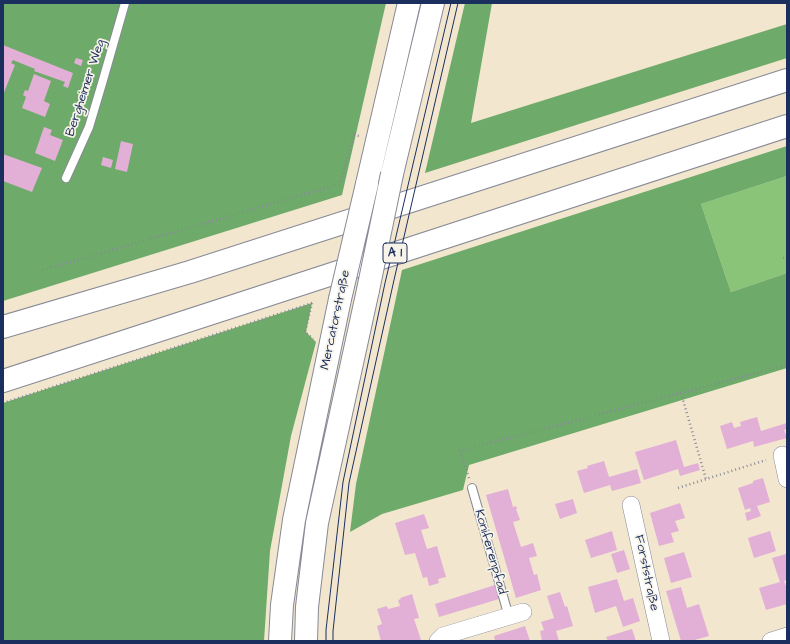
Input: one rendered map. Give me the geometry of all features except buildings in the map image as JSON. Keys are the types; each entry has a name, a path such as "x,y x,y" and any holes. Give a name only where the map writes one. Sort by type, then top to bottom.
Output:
{"main road":[{"name":"Mercatorstraße","path":"280,641 282,605 294,520 340,299 410,3"},
{"name":"Mercatorstraße","path":"306,641 317,524 392,174 433,3"},
{"path":"3,327 190,272 787,80"},
{"name":"A 1","path":"3,380 787,126"}],"street":[{"path":"782,455 787,479"},
{"name":"Forststraße","path":"631,506 661,641"},
{"name":"Koniferenpfad","path":"438,641 443,636 516,615"},
{"path":"771,641 787,636"}],"lane":[{"name":"Bergheimer Weg","path":"66,178 89,127 125,3"},
{"name":"Koniferenpfad","path":"472,488 516,615"}],"path":[{"path":"43,270 340,184 354,135"},
{"path":"783,258 787,256"},
{"path":"3,403 312,303 306,332 316,342"},
{"path":"472,488 460,451 787,365"},
{"path":"681,393 706,479"},
{"path":"678,488 782,455"}],"green space":[{"path":"3,3 386,3 342,195 3,301"},
{"path":"465,3 492,3 471,123 787,24 787,58 425,173"},
{"path":"787,146 787,176 701,204 731,292 787,273 787,368 469,465 463,490 382,514 350,532 356,484 402,270"},
{"path":"787,176 787,273 731,292 701,204"},
{"path":"312,303 306,332 316,342 291,436 270,551 264,641 3,641 3,403"}],"tram line":[{"path":"326,641 343,482 385,283 451,3"},
{"path":"333,641 349,483 458,3"}]}
